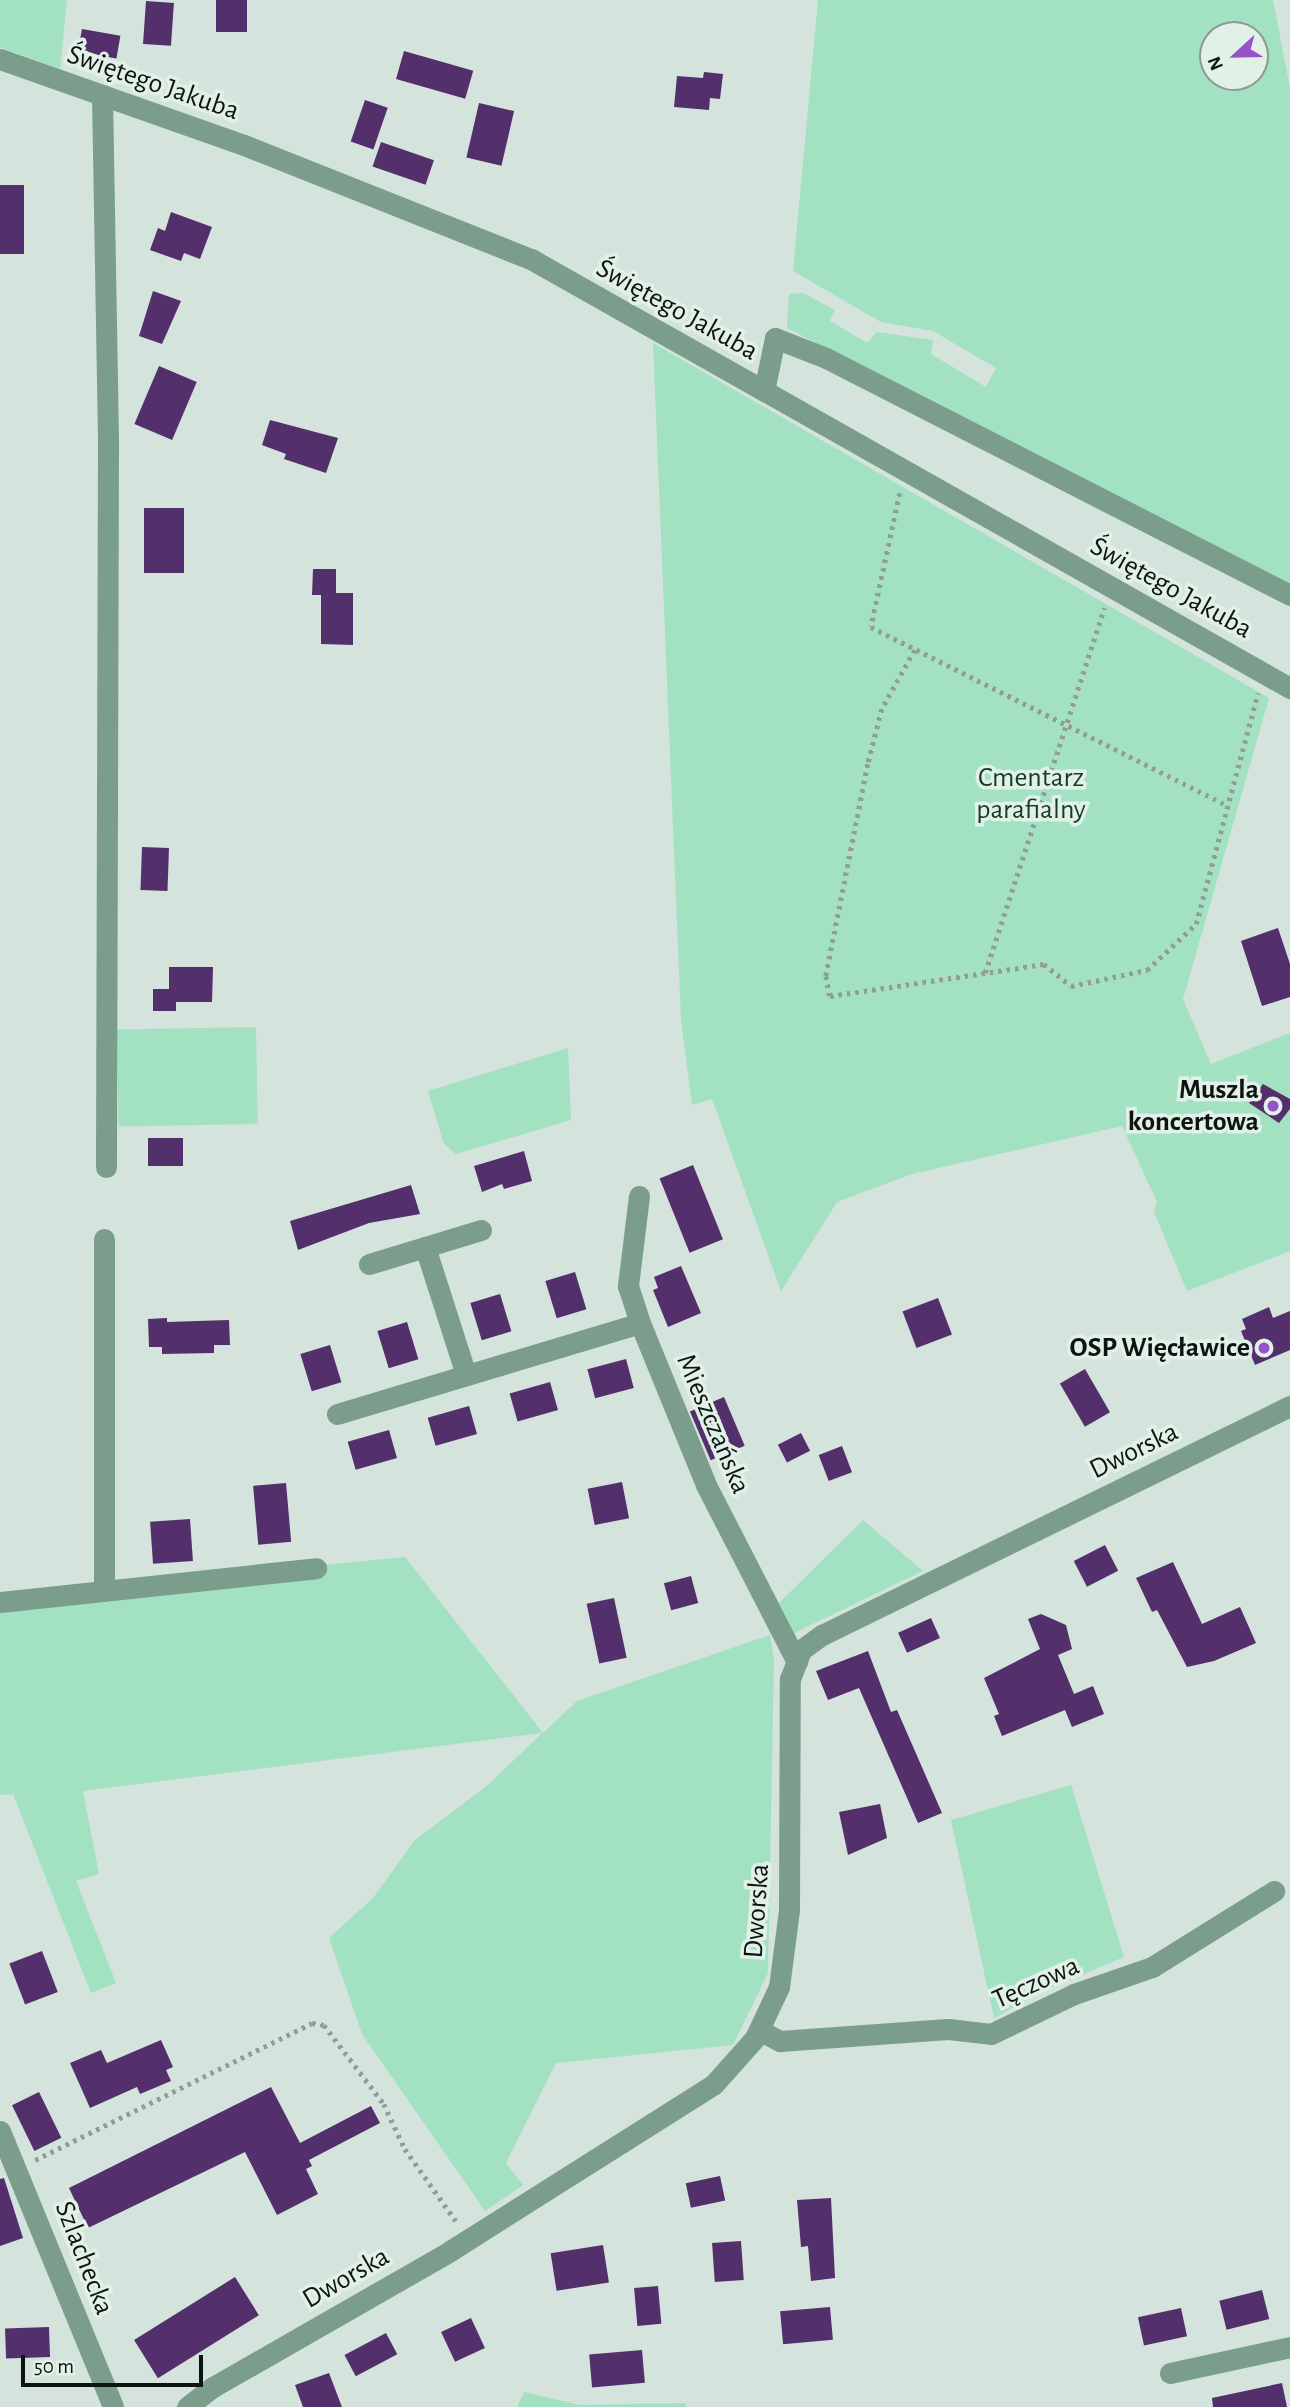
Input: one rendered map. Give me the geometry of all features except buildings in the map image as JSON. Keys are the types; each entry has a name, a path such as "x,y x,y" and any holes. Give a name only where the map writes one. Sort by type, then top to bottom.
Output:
{"street":[{"name":"Świętego Jakuba","path":"0,59 244,145 531,260 1290,688"},
{"path":"102,95 108,443 106,1167"},
{"path":"764,391 775,338 826,358 1290,595"},
{"name":"Mieszczańska","path":"639,1196 628,1286 639,1323 706,1485 797,1662"},
{"path":"369,1264 481,1230"},
{"path":"104,1239 104,1591"},
{"path":"425,1247 466,1375"},
{"path":"337,1414 639,1323"},
{"name":"Dworska","path":"187,2407 213,2387 469,2238 714,2084 759,2030 779,1987 789,1910 790,1679 801,1650 822,1635 1290,1406"},
{"path":"0,1602 316,1568"},
{"name":"Tęczowa","path":"759,2030 780,2041 948,2029 992,2034 1074,1994 1152,1967 1274,1891"},
{"name":"Szlachecka","path":"0,2131 19,2169 113,2407"},
{"path":"1170,2373 1290,2347"}],"path":[{"path":"900,493 871,627 1228,806"},
{"path":"985,973 1106,604"},
{"path":"915,650 882,709 825,975 831,996 1044,964 1071,986 1147,970 1196,924 1258,692"},
{"path":"19,2169 312,2023 324,2025 384,2104 405,2149 469,2238"}],"green space":[{"path":"0,0 67,0 60,69 0,47"},
{"path":"818,0 1273,0 1290,88 1290,586 787,328 789,294 803,293 835,310 830,321 867,343 877,332 933,340 931,354 986,387 996,368 933,331 881,322 793,271"},
{"name":"Cmentarz parafialny","path":"653,343 1269,698 1183,999 1211,1064 1290,1033 1290,1251 1187,1291 1154,1212 1157,1202 1122,1126 912,1174 837,1202 781,1291 712,1099 692,1105 681,1020"},
{"path":"256,1027 258,1124 119,1126 117,1029"},
{"path":"568,1048 571,1120 456,1154 444,1144 428,1091"},
{"path":"863,1520 923,1571 794,1633 779,1603"},
{"path":"405,1557 543,1733 577,1701 770,1635 774,1659 768,1973 733,2045 556,2063 506,2163 523,2185 485,2211 362,2034 329,1938 373,1898 414,1841 489,1784 542,1733 83,1791 99,1874 76,1881 116,1983 91,1993 13,1794 0,1795 0,1597"},
{"path":"1071,1785 1124,1957 1043,1991 994,2018 951,1820"},
{"path":"524,2392 580,2405 686,2403 686,2407 517,2407"}],"place":[{"name":"Muszla koncertowa","path":"1273,1106"},
{"name":"OSP Więcławice","path":"1264,1348"}]}
